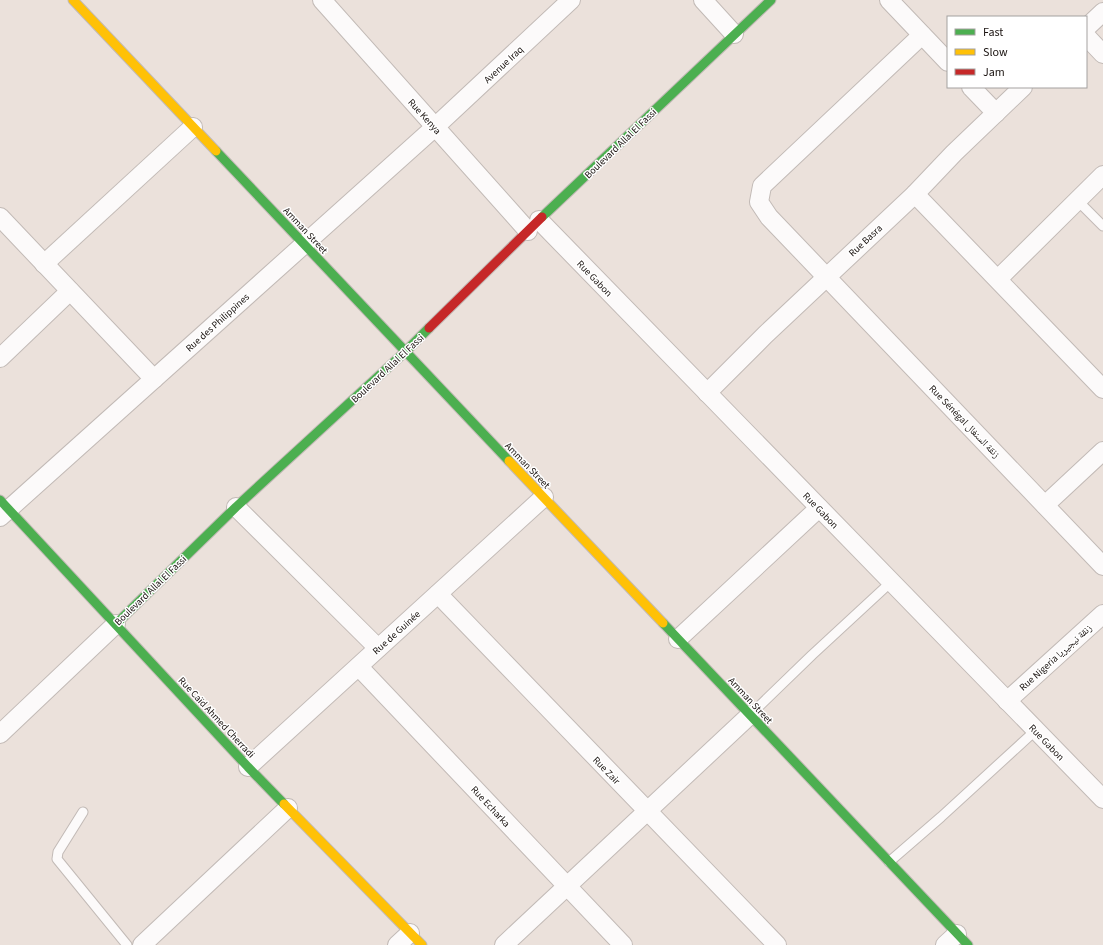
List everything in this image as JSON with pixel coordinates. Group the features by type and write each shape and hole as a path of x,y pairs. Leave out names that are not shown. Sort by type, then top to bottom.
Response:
{"street":[{"name":"Amman Street","path":"73,0 889,862 957,941"},
{"name":"Rue Kenya","path":"322,0 435,127 534,226"},
{"name":"Avenue Iraq","path":"435,127 571,0"},
{"path":"703,0 734,34"},
{"name":"Boulevard Allal El Fassi","path":"0,734 236,507 406,351 534,226 771,0"},
{"path":"889,0 947,61"},
{"path":"1087,27 1103,12"},
{"name":"Rue Sénégal زنقة السنغال","path":"922,35 762,186 759,202 769,217 1103,566"},
{"path":"1087,37 1103,54"},
{"path":"972,88 996,113"},
{"name":"Rue Basra","path":"707,393 770,329 914,194 954,153 1022,88"},
{"path":"44,264 193,127"},
{"name":"Rue des Philippines","path":"3,508 154,379 435,127"},
{"path":"998,279 1103,175"},
{"path":"914,194 1103,389"},
{"path":"2,223 44,264 154,379"},
{"name":"Rue Gabon","path":"534,226 707,393 1103,799"},
{"path":"0,358 70,291"},
{"path":"1045,505 1103,450"},
{"name":"Rue de Guinée","path":"248,767 544,497"},
{"path":"236,507 378,648"},
{"name":"Rue Caïd Ahmed Cherradi","path":"3,508 116,624 248,767 288,808 409,941"},
{"path":"678,639 820,508"},
{"name":"Rue Zair","path":"438,594 777,945"},
{"name":"Rue Nigeria زنقة نيجيريا","path":"1007,701 1103,614"},
{"name":"Rue Echarka","path":"359,667 623,945"},
{"path":"504,945 750,715"},
{"path":"142,945 288,808"}],"lane":[{"path":"1077,200 1103,226"},
{"path":"750,715 891,582"},
{"path":"889,862 1036,730"},
{"path":"83,812 58,852 57,859 127,945"}],"traffic: fast":[{"path":"542,217 771,0"},
{"path":"216,151 509,461"},
{"path":"116,624 236,507 406,351 429,328"},
{"path":"0,500 284,804"},
{"path":"663,623 968,945"}],"traffic: slow":[{"path":"73,0 216,151"},
{"path":"509,461 663,623"},
{"path":"284,804 422,945"}],"traffic: jam":[{"path":"429,328 542,217"}]}
